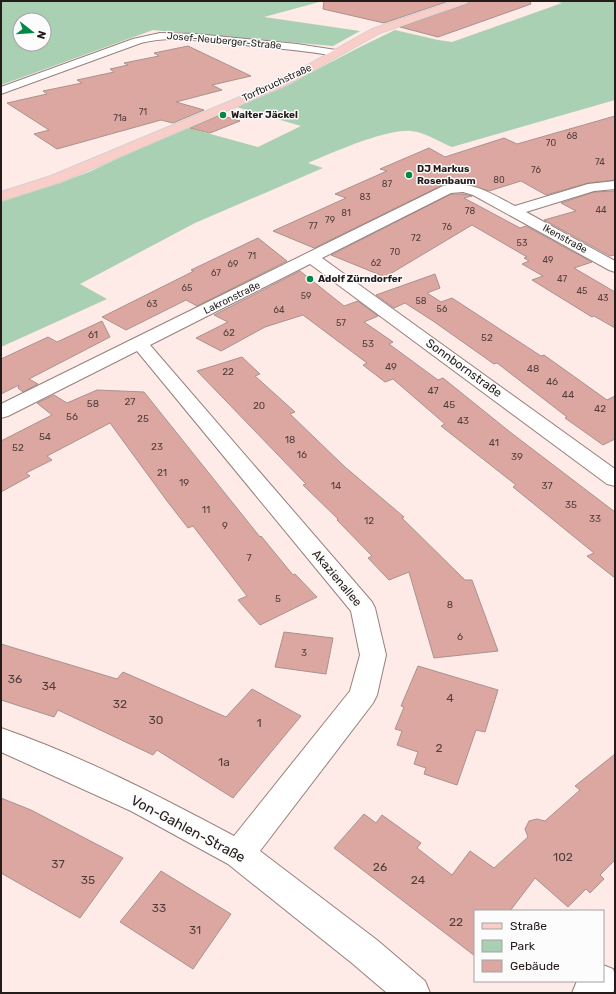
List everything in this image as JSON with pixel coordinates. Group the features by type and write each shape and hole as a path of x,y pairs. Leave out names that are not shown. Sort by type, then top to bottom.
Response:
{"main road":[{"name":"Torfbruchstraße","path":"1,197 56,179 285,82 355,42 386,27 463,1"}],"street":[{"name":"Josef-Neuberger-Straße","path":"1,91 137,41 154,37 190,37 295,47 336,53"},
{"path":"514,211 593,188 615,185"},
{"name":"Ikenstraße","path":"463,188 478,192 615,267"},
{"name":"Lakronstraße","path":"1,412 140,344 448,189 463,188"},
{"name":"Sonnbornstraße","path":"312,258 615,479"},
{"name":"Akazienallee","path":"140,344 363,608 371,647 372,655 363,695 239,854"},
{"name":"Von-Gahlen-Straße","path":"1,740 45,758 142,802 239,854 365,952 413,993"},
{"path":"604,978 615,968"},
{"path":"590,993 600,982"}],"green space":[{"path":"1,1 323,1 264,17 360,31 333,46 153,30 1,85"},
{"path":"553,1 615,1 615,100 452,147 427,135 411,131 401,131 374,137 345,148 308,163 323,168 195,223 80,284 107,299 1,347 1,201 57,184 89,172 185,127 258,147 301,126 233,106 293,82 395,30 452,42 562,3"}],"building":[{"path":"324,1 449,1 384,23 323,9"},
{"path":"470,1 530,1 531,4 438,37 400,27 466,4"},
{"path":"188,46 251,76 212,85 222,90 176,102 204,110 173,123 161,120 57,149 34,134 49,130 7,103 47,94 43,91 82,83 77,80 114,72 110,69 128,65 124,63 159,56 154,53"},
{"path":"220,115 240,121 210,133 190,128"},
{"path":"615,116 615,180 588,183 546,195 521,181 489,191 463,183 443,185 314,248 273,231 346,198 335,194 387,171 380,169 429,148 445,157 504,138 517,144"},
{"path":"615,191 615,255 610,256 544,220 576,211 561,203 594,192"},
{"path":"451,194 472,196 464,198 520,228 526,226 592,262 574,268 615,292 615,328 594,316 592,317 532,280 543,276 522,264 529,261 524,258 527,257 472,225 385,277 331,255"},
{"path":"258,238 287,261 197,306 186,300 126,330 102,317 194,271 191,270"},
{"path":"300,271 344,306 358,301 378,316 364,322 393,342 389,344 438,380 443,378 510,432 615,512 615,578 587,556 594,553 513,487 516,485 441,426 445,424 393,379 385,382 363,365 367,363 303,315 265,327 221,351 196,338 228,322 214,315"},
{"path":"435,274 440,288 427,293 441,302 452,298 541,356 544,355 607,400 615,396 615,439 603,445 565,418 567,417 497,363 494,364 405,303 394,308 376,295"},
{"path":"102,321 110,337 29,379 38,384 23,392 18,388 19,385 1,394 1,359 48,337 57,342"},
{"path":"242,357 260,374 255,376 295,412 290,414 345,467 404,517 402,518 465,580 472,580 498,651 434,658 409,572 389,580 368,558 372,556 337,520 338,519 303,485 306,484 197,371"},
{"path":"97,390 144,392 260,537 261,536 293,575 295,574 317,597 260,625 238,600 247,596 193,526 188,528 110,423 47,456 52,460 26,473 30,476 1,492 1,441 52,415 37,403 54,395 67,403"},
{"path":"284,632 333,638 326,674 275,667"},
{"path":"1,644 117,679 123,672 226,717 252,689 301,716 233,798 157,750 153,755 58,710 54,717 1,700"},
{"path":"418,666 498,690 485,732 476,730 457,785 424,774 426,768 414,764 418,752 397,745 402,731 395,729 404,707 401,706"},
{"path":"615,754 615,860 600,875 604,879 590,893 586,889 568,907 535,878 511,910 474,910 474,955 334,848 364,814 376,823 382,815 421,843 417,848 452,875 470,851 494,868 528,837 525,829 529,821 537,819 545,821 580,790 575,786"},
{"path":"1,798 31,810 123,858 80,918 1,873"},
{"path":"161,871 231,914 193,969 120,922"}],"place":[{"name":"Walter Jäckel","path":"223,115"},
{"name":"DJ Markus Rosenbaum","path":"409,175"},
{"name":"Adolf Zürndorfer","path":"310,279"}]}
